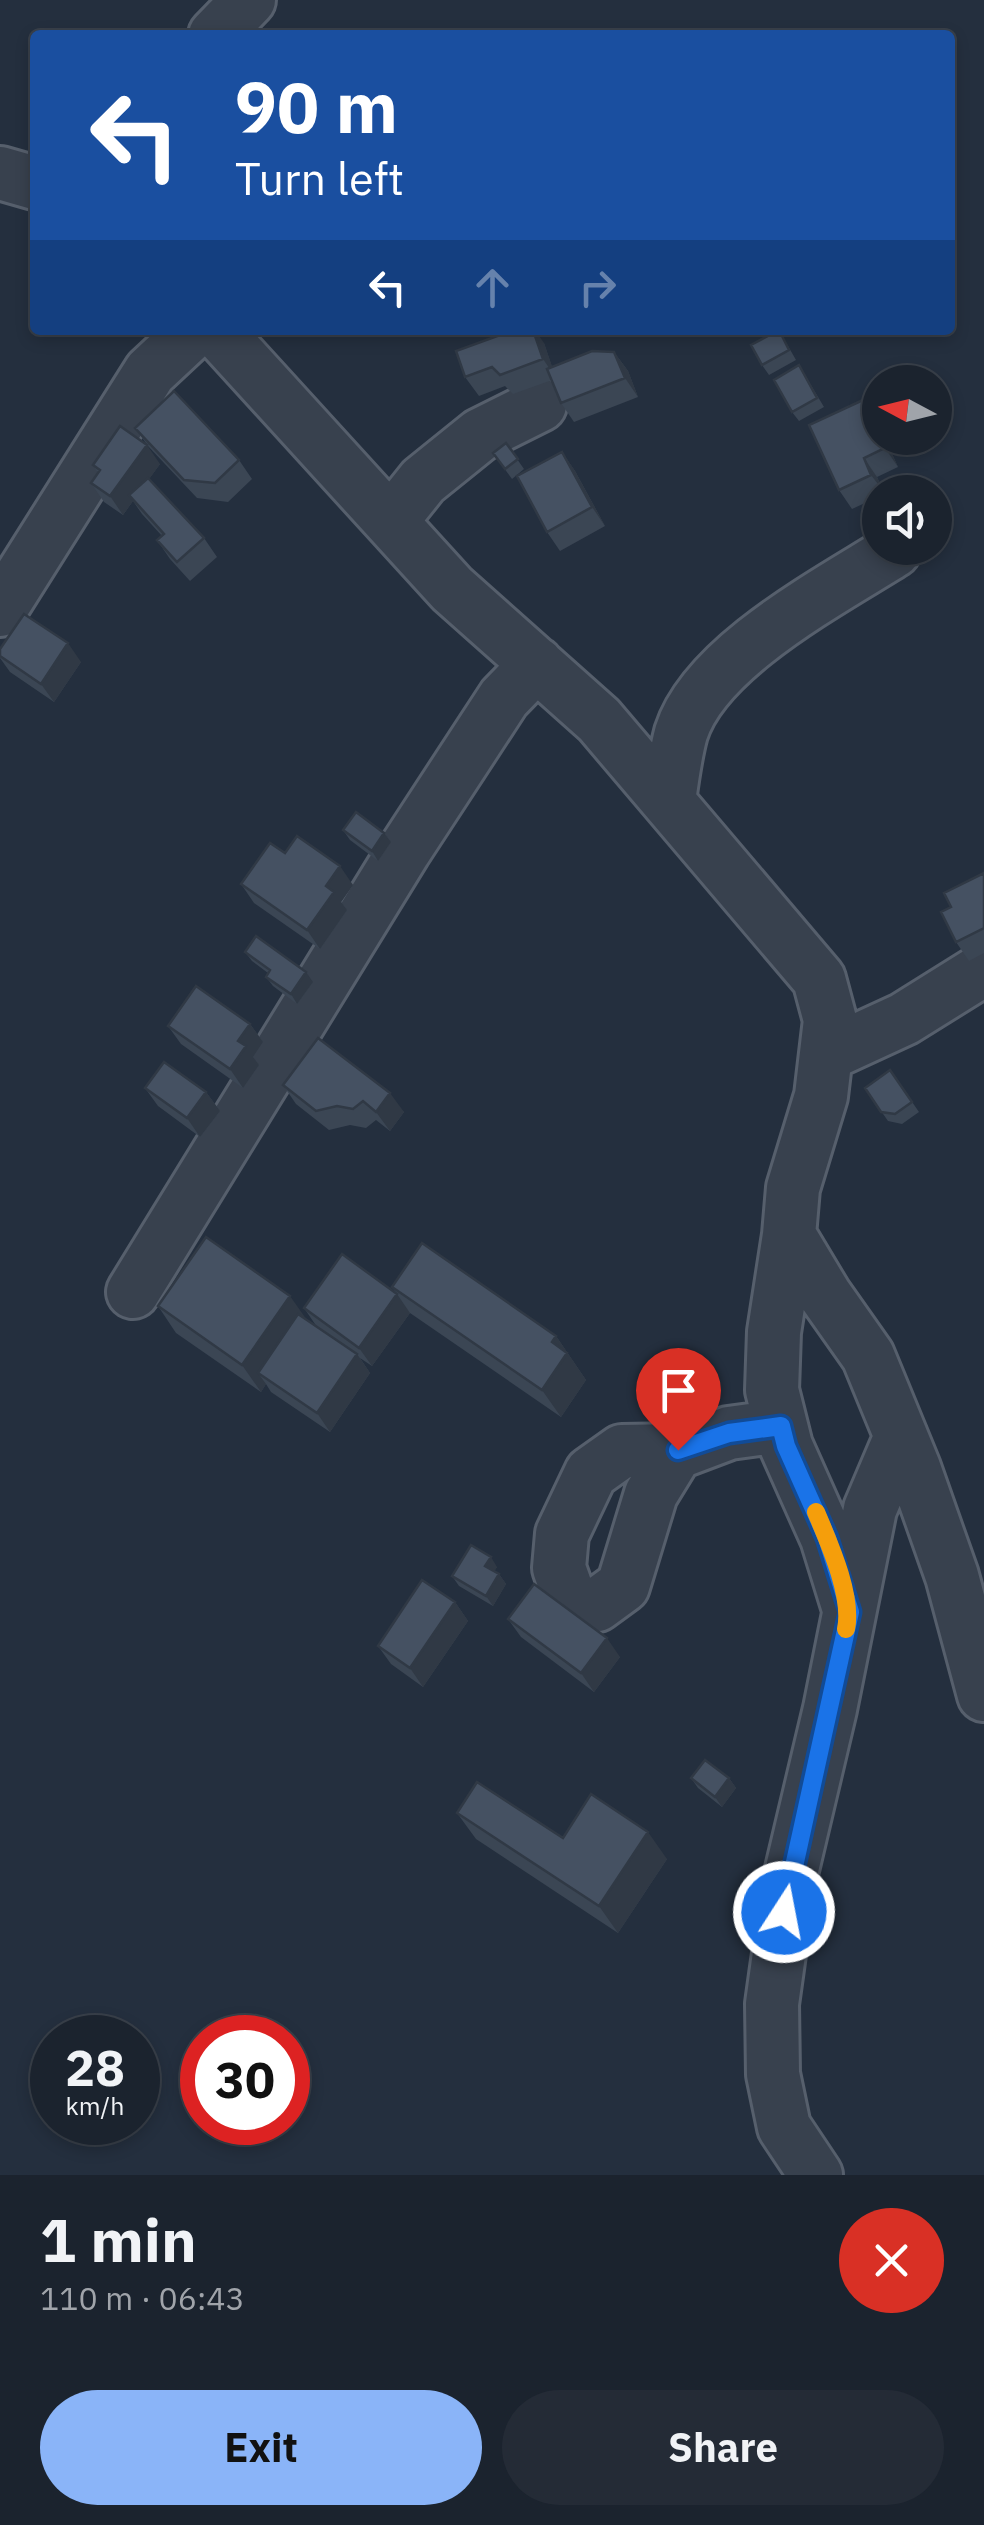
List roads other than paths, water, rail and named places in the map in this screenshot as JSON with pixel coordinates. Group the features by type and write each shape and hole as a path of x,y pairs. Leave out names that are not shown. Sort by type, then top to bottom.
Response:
{"street":[{"path":"220,30 249,0"},
{"path":"0,172 30,181"},
{"path":"0,610 150,372 190,335"},
{"path":"221,335 452,589 599,720 819,978 830,1020 821,1096 793,1188 774,1332 772,1390 786,1446 827,1538 850,1612"},
{"path":"391,521 423,482 480,435 540,406"},
{"path":"669,802 682,730 724,667 788,618 872,565"},
{"path":"133,1292 404,851 504,698 537,664"},
{"path":"826,1055 904,1019 984,969"},
{"path":"789,1235 868,1356 952,1576 984,1695"},
{"path":"678,1450 729,1433 781,1426"},
{"path":"816,2175 784,2127 773,2074 772,2004 789,1882 870,1508 901,1436"}]}
